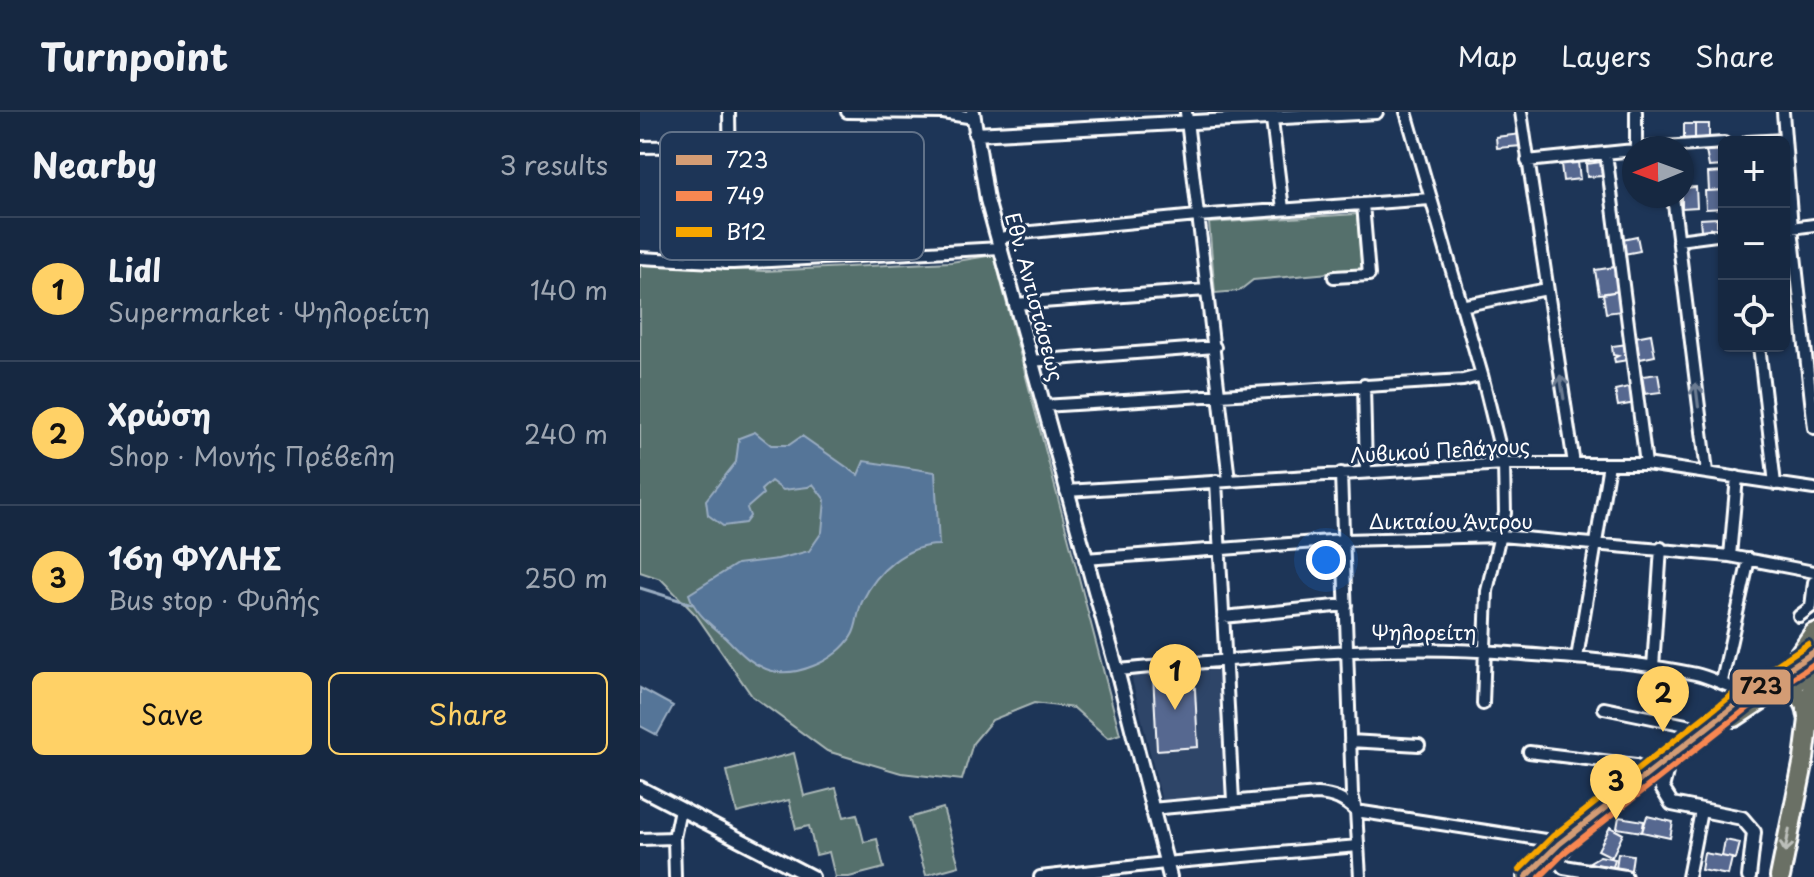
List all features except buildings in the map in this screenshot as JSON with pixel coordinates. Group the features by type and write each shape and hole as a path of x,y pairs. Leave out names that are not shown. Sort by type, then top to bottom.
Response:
{"highway":[{"path":"1791,666 1814,633"},
{"path":"1780,877 1804,759 1814,677"},
{"path":"1770,688 1800,696 1807,706 1808,719"}],"main road":[{"path":"1526,877 1659,772 1747,710 1791,666 1814,652"},
{"path":"1659,772 1725,714 1770,688 1814,677"},
{"path":"1539,877 1558,851"}],"street":[{"path":"847,112 974,115"},
{"path":"975,134 1186,118 1376,112"},
{"path":"1406,112 1482,375 1504,464 1505,513 1485,612 1483,704"},
{"path":"1521,112 1574,464"},
{"path":"1635,136 1636,112"},
{"path":"1783,112 1785,136"},
{"name":"Εθν. Αντιστάσεως","path":"974,115 983,181 999,244 1117,670 1170,877"},
{"path":"1271,115 1283,209"},
{"path":"1186,118 1229,480"},
{"path":"1694,145 1718,143"},
{"path":"640,147 660,147"},
{"path":"1527,161 1622,151"},
{"path":"1606,153 1646,464"},
{"path":"924,249 999,244 1021,233 1430,199"},
{"path":"1334,277 1369,275 1363,204"},
{"path":"1674,208 1707,472"},
{"path":"1790,229 1814,225"},
{"path":"1678,240 1718,235"},
{"path":"1790,244 1814,428"},
{"path":"640,258 660,259"},
{"path":"674,260 724,263 767,260"},
{"path":"1461,306 1547,289"},
{"path":"1015,304 1206,290"},
{"path":"1030,361 1215,347"},
{"path":"1760,352 1775,484"},
{"path":"1043,406 1463,380 1482,375"},
{"path":"1364,385 1366,472"},
{"name":"Λυβικού Πελάγους","path":"1066,491 1504,464 1646,464 1814,489"},
{"path":"1577,658 1609,464"},
{"path":"1341,473 1352,794 1360,877"},
{"path":"1730,556 1737,477"},
{"path":"1216,481 1233,801"},
{"name":"Δικταίου Άντρου","path":"1085,559 1344,540 1500,536 1595,546 1661,548 1730,556 1814,572"},
{"path":"1653,667 1661,548"},
{"path":"1725,714 1732,700 1725,683 1749,559"},
{"path":"1799,616 1811,607 1814,582"},
{"path":"1223,617 1346,605"},
{"name":"Ψηλορείτη","path":"1117,670 1347,651 1486,652 1653,667 1725,683 1744,691 1770,688"},
{"path":"1604,708 1691,726 1699,734"},
{"path":"1350,741 1419,745"},
{"path":"1529,752 1636,765 1659,772 1668,800 1677,806 1742,818 1754,832 1749,877"},
{"path":"640,788 812,877"},
{"path":"1151,809 1332,795 1356,811 1558,851 1564,867 1625,877"},
{"path":"675,877 674,838 680,809"},
{"path":"1688,877 1701,811"},
{"path":"640,839 674,838"},
{"path":"1040,877 1358,846"}],"shaded area":[{"path":"755,432 771,445 789,445 802,436 858,475 864,461 935,472 939,545 904,555 884,570 861,604 854,631 845,644 826,660 802,670 777,672 756,664 702,616 689,594 737,564 809,551 822,532 825,500 813,484 783,490 771,481 761,490 763,494 747,508 750,516 745,523 723,526 708,515 706,500 736,462 739,438"},
{"path":"1220,668 1228,798 1162,801 1131,675"},
{"path":"640,688 673,706 657,735 640,726"}],"green space":[{"path":"1357,214 1362,270 1253,280 1239,291 1215,293 1209,223"},
{"path":"994,255 1120,734 1108,738 1074,708 1034,703 992,720 973,743 962,780 901,773 827,751 752,696 696,615 661,579 640,572 640,263 764,271 951,262"},
{"path":"794,753 804,796 836,788 844,817 857,814 864,842 877,839 884,868 849,877 835,877 829,852 816,855 809,826 796,829 789,800 737,813 727,771"},
{"path":"943,808 959,866 926,875 909,818"}],"waterway":[{"path":"640,588 692,604"}],"transit line":[{"name":"Β12","path":"1519,870 1553,836 1737,691 1808,644"},
{"name":"723","path":"1526,877 1559,844 1743,699 1814,652"},
{"name":"749","path":"1540,877 1566,851 1749,707 1814,664"}],"place":[{"name":"Lidl","path":"1175,710"},
{"name":"Χρώση","path":"1663,732"},
{"name":"16η ΦΥΛΗΣ","path":"1616,820"}]}
